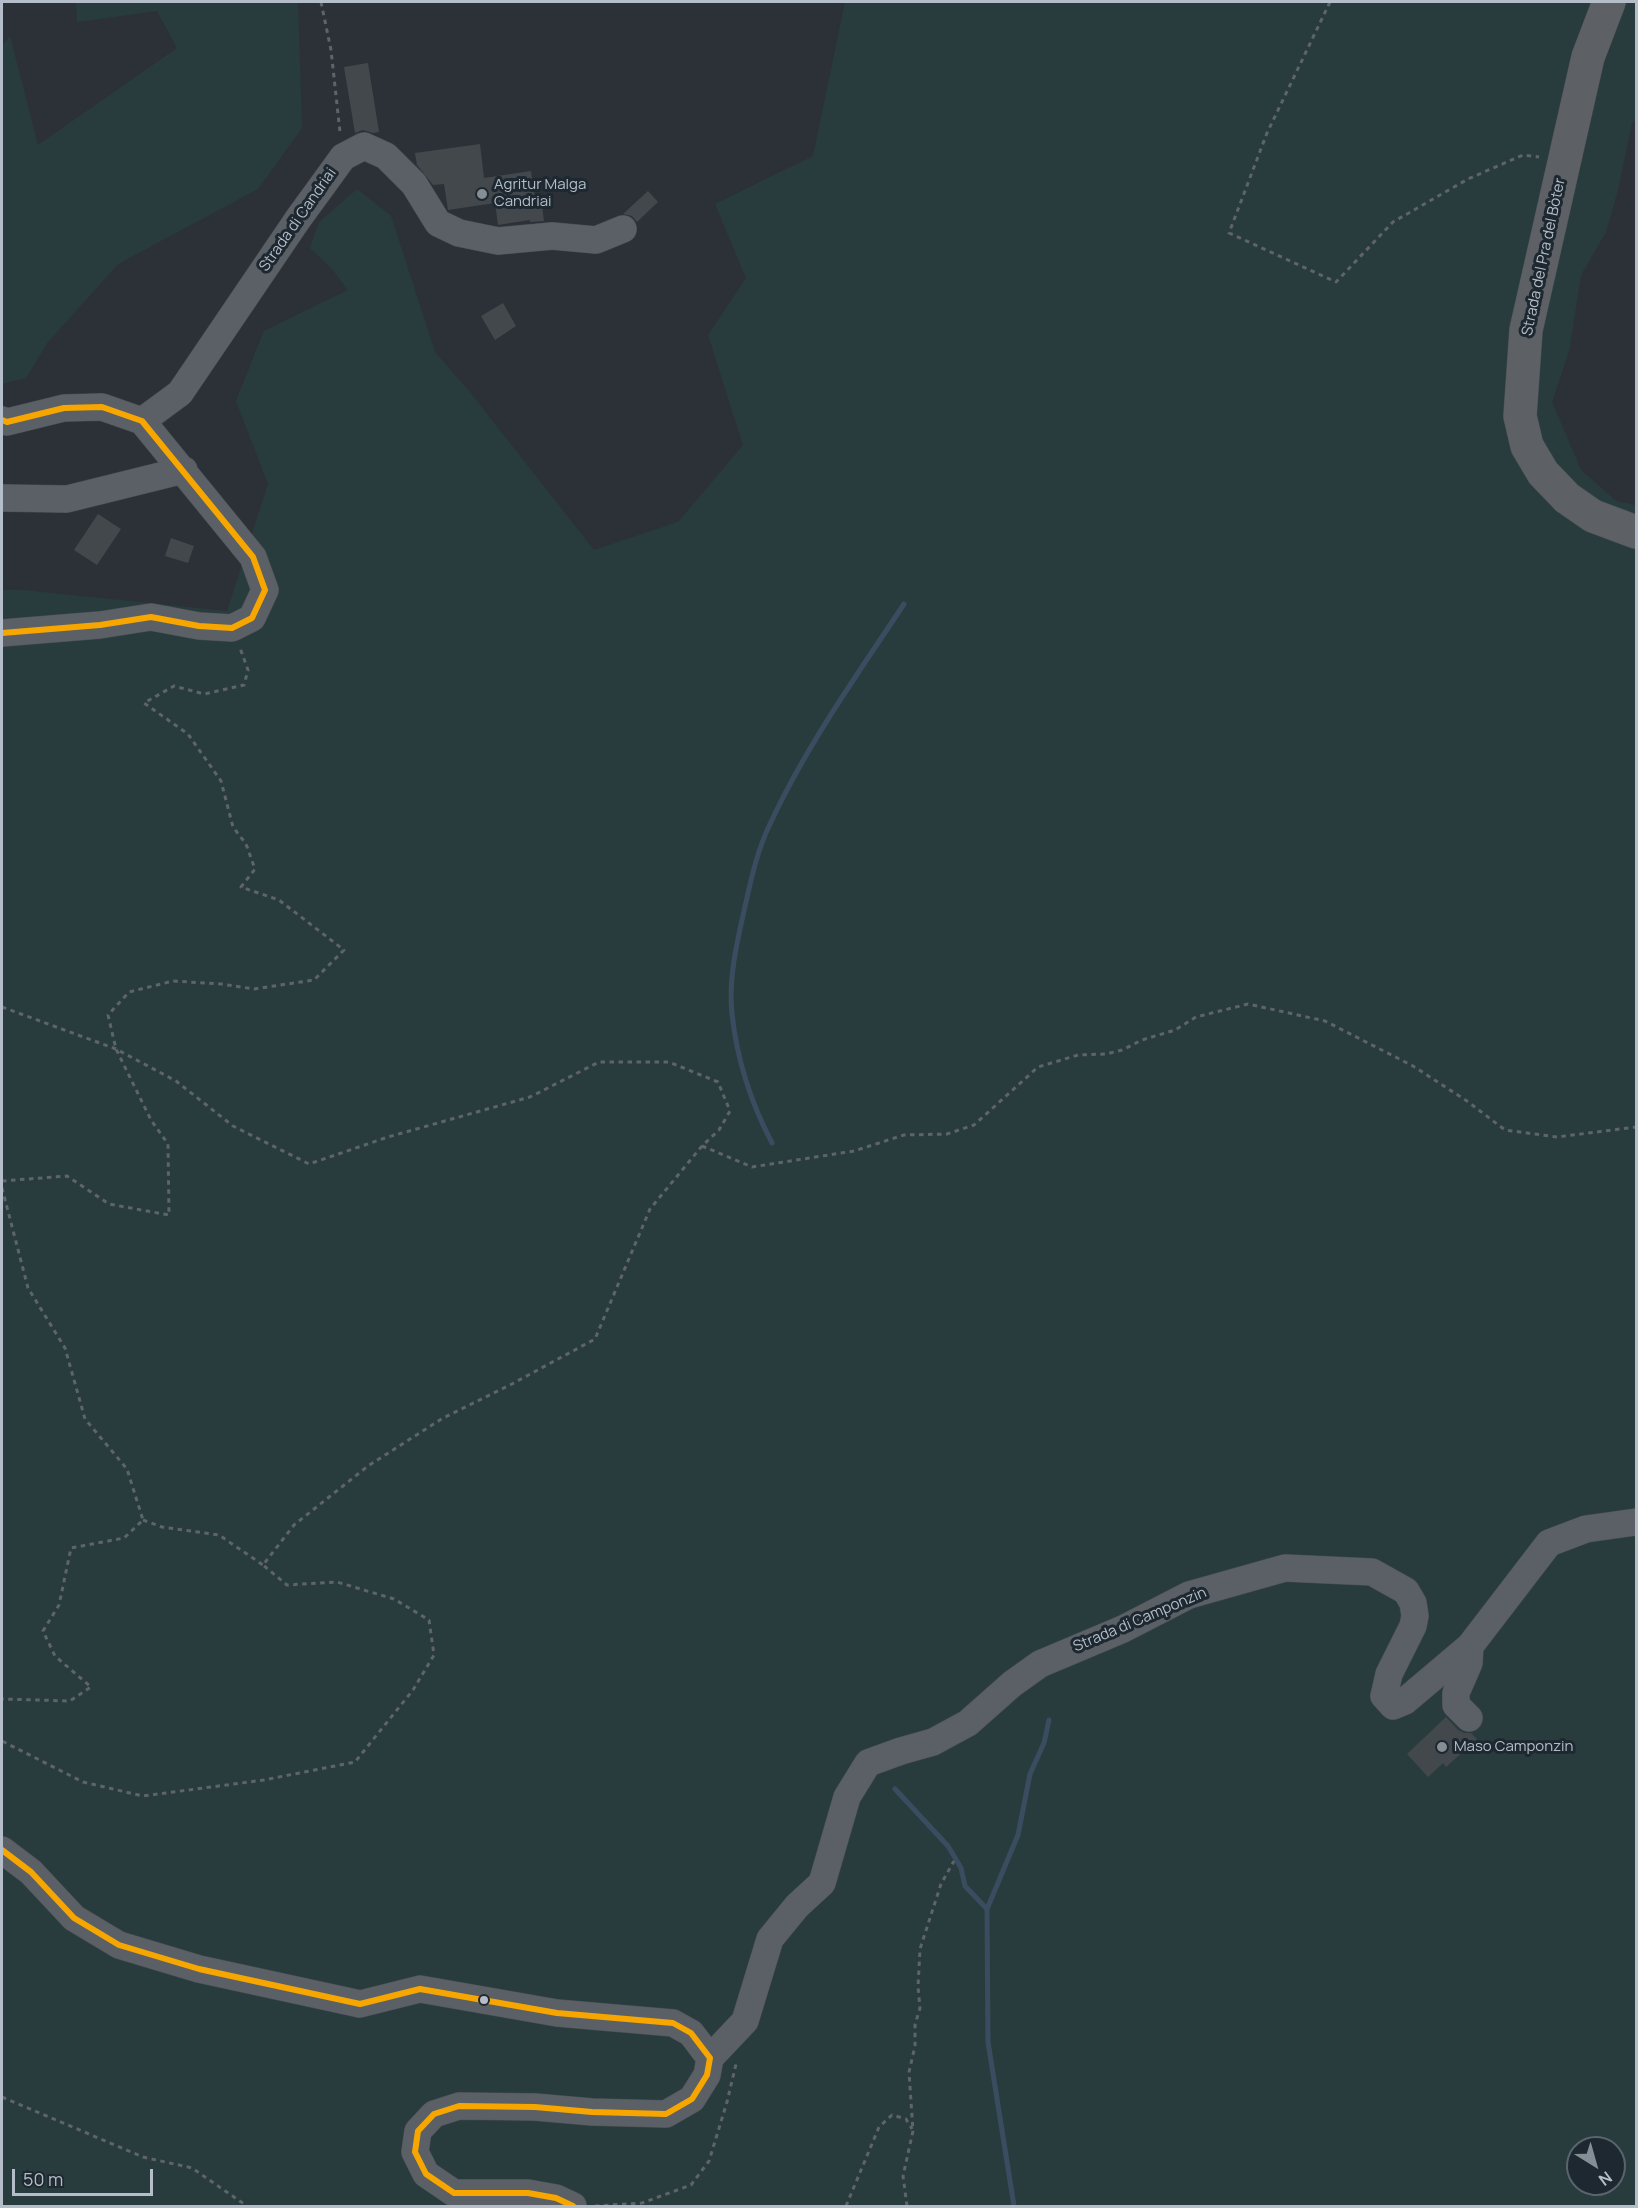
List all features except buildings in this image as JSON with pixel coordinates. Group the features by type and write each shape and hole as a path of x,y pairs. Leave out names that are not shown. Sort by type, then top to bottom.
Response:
{"main road":[{"name":"Strada del Pra del Bòter","path":"1609,2 1588,57 1526,330 1520,416 1527,446 1543,473 1567,498 1593,516 1636,532"}],"street":[{"name":"Strada di Candriai","path":"142,421 180,393 343,157 364,146 386,156 414,184 438,223 459,233 498,241 552,236 596,240 623,229"},
{"path":"2,420 7,422 64,408 102,407 142,421 253,557 265,590 252,618 232,628 199,626 152,617 100,625 2,633"},
{"path":"2,498 67,499 184,470"},
{"name":"Strada di Camponzin","path":"710,2058 745,2021 770,1939 797,1906 822,1883 847,1797 868,1763 933,1742 968,1723 1012,1684 1040,1664 1123,1629 1189,1595 1286,1568 1372,1572 1406,1591 1413,1603 1415,1616 1413,1626 1389,1674 1384,1696 1393,1706 1405,1701 1470,1646 1549,1543 1586,1529 1636,1522"},
{"path":"1469,1718 1455,1705 1456,1693 1469,1663 1470,1646"},
{"path":"2,1850 31,1872 74,1918 119,1945 199,1969 360,2004 420,1989 557,2013 673,2023 691,2033 710,2058 707,2075 692,2100 666,2114 592,2112 535,2107 459,2106 434,2114 418,2131 415,2152 426,2174 454,2193 528,2193 556,2198 573,2206"}],"path":[{"path":"321,2 331,50 343,157"},
{"path":"1330,2 1268,133 1229,233 1336,282 1393,222 1468,179 1523,155 1565,160"},
{"path":"2,1181 67,1176 110,1204 169,1215 168,1144 151,1120 116,1049 108,1015 129,992 173,981 254,989 314,980 344,950 279,900 241,887 255,869 246,844 233,827 221,781 188,734 144,703 174,686 204,694 244,686 248,670 237,642"},
{"path":"702,1146 752,1167 854,1151 904,1135 947,1134 974,1125 1038,1067 1078,1055 1106,1054 1122,1050 1142,1040 1175,1030 1196,1017 1248,1004 1325,1021 1413,1066 1467,1101 1505,1130 1557,1137 1636,1127"},
{"path":"2,1007 116,1049 177,1081 233,1126 309,1164 388,1137 530,1097 599,1062 669,1062 718,1082 729,1111 719,1130 702,1146 650,1209 595,1339 510,1385 442,1418 368,1466 294,1525 263,1565"},
{"path":"2,1188 28,1288 65,1348 85,1419 127,1469 143,1520"},
{"path":"2,1741 84,1782 143,1796 264,1780 356,1762 413,1690 434,1655 429,1620 394,1599 337,1582 287,1585 263,1565 219,1535 162,1527 143,1520"},
{"path":"2,1699 70,1701 91,1687 55,1656 43,1631 59,1605 70,1548 124,1538 143,1520"},
{"path":"908,2206 903,2176 913,2131 909,2072 915,2046 915,2025 920,2008 918,1987 920,1949 941,1884 954,1861"},
{"path":"588,2206 642,2205 692,2185 709,2161 727,2102 745,2021"},
{"path":"2,2097 143,2157 192,2168 247,2206"},
{"path":"846,2206 879,2127 892,2115 906,2119 913,2131"}],"shaded area":[{"path":"76,2 298,2 302,128 258,189 118,264 48,342 26,378 2,384 2,46 10,36 38,145 177,48 157,11 77,22"},
{"path":"845,2 1599,2 1518,450 1636,543 1636,2206 2,2206 2,590 22,590 227,611 268,484 236,401 264,331 348,290 332,269 310,248 319,222 357,189 391,216 435,352 469,391 594,550 678,522 743,445 708,335 746,278 715,204 813,156"},
{"path":"1618,2 1636,2 1636,119 1632,123 1618,190 1606,232 1581,275 1569,351 1552,402 1581,470 1616,501 1636,505 1636,523 1597,509 1535,443 1535,331"}],"waterway":[{"path":"772,1143 746,1081 737,1048 732,1014 731,986 734,958 751,882 766,833 784,795 833,711 904,604"},
{"path":"1014,2206 988,2042 987,1909 1018,1835 1030,1774 1044,1743 1049,1720"},
{"path":"895,1789 948,1846 961,1868 965,1886 987,1909"}],"transit line":[{"path":"2,420 7,422 64,408 102,407 142,421 253,557 265,590 252,618 232,628 199,626 151,617 100,625 2,633"},
{"path":"2,1850 31,1872 74,1918 119,1945 199,1969 360,2004 420,1989 557,2013 673,2023 691,2033 710,2058 707,2075 692,2099 666,2114 592,2112 535,2107 459,2106 434,2114 418,2131 415,2152 426,2174 454,2193 528,2193 556,2198 573,2206"}],"place":[{"name":"Agritur Malga Candriai","path":"482,194"},
{"name":"Maso Camponzin","path":"1442,1747"}]}
